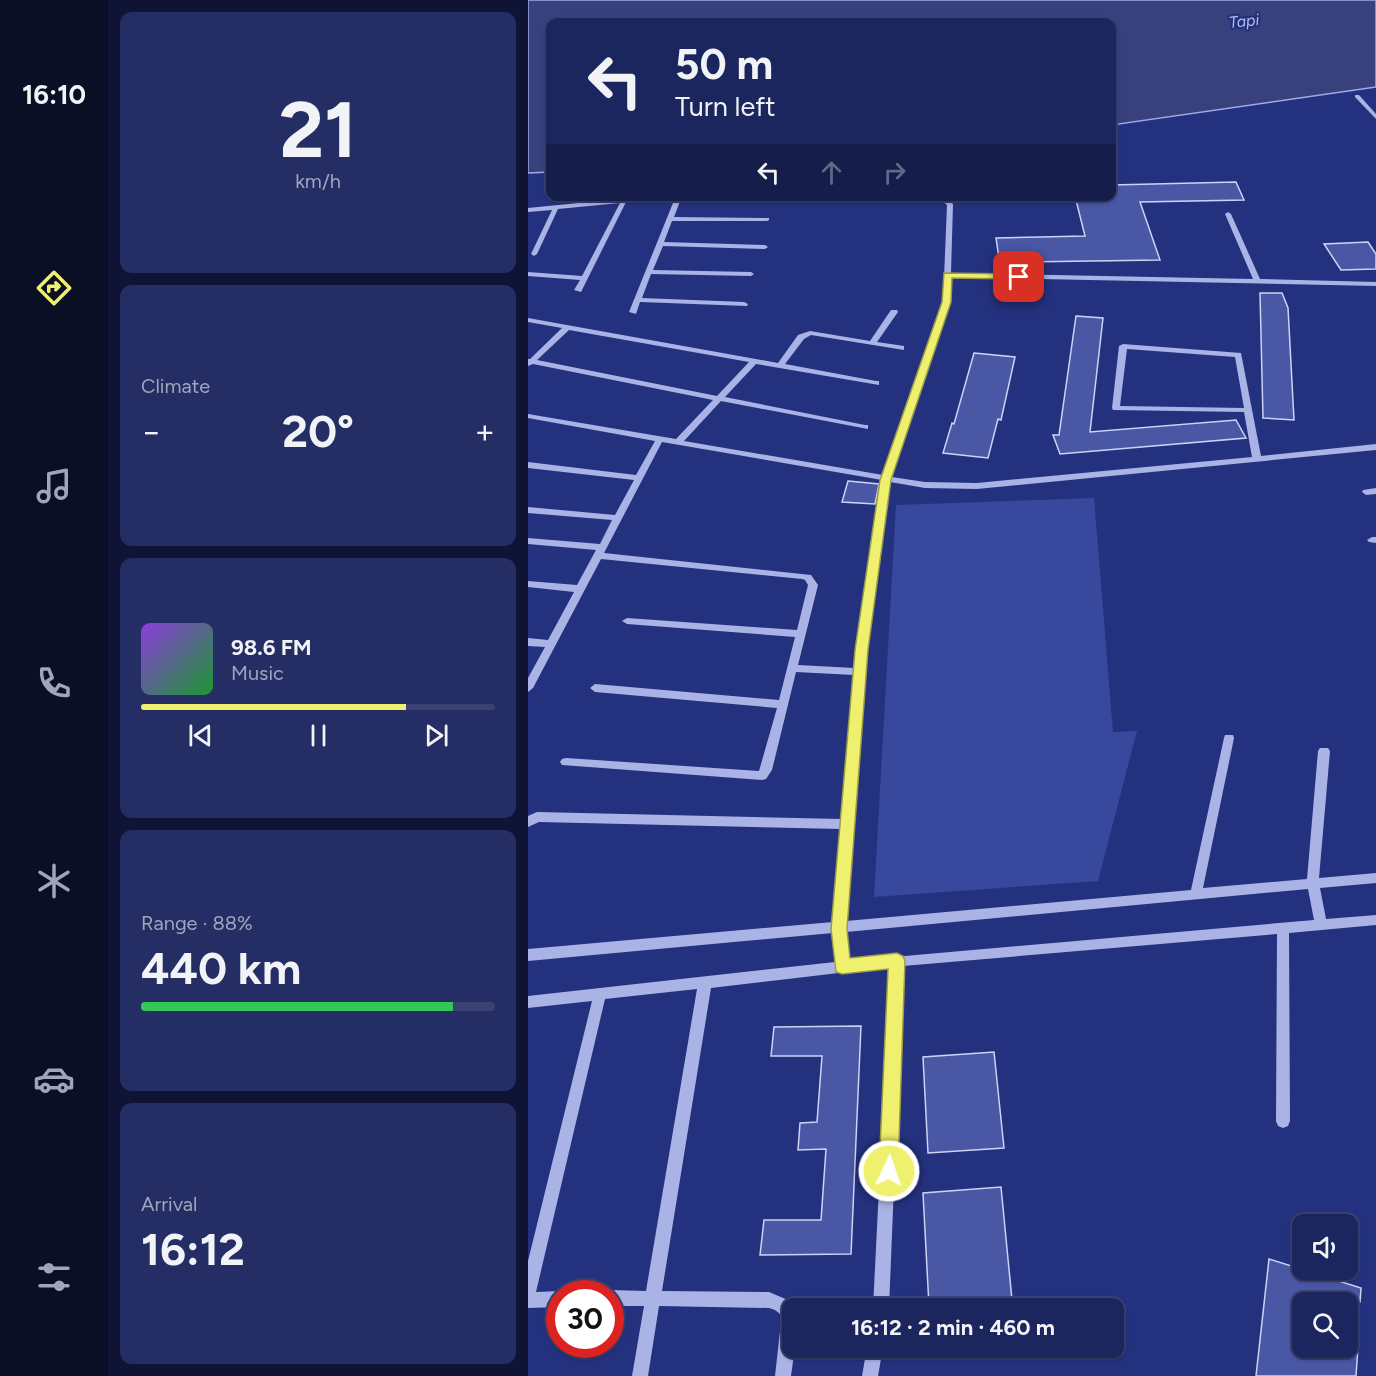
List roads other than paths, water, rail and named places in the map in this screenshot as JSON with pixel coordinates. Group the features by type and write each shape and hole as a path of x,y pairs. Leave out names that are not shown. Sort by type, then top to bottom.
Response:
{"street":[{"path":"1357,96 1376,117"},
{"path":"528,210 624,201"},
{"path":"578,290 624,201"},
{"path":"633,312 670,219 675,201"},
{"path":"842,966 839,929 860,672 886,480 946,302 950,204 946,201"},
{"path":"534,254 556,207"},
{"path":"1228,214 1258,282"},
{"path":"670,219 767,219"},
{"path":"660,244 765,247"},
{"path":"649,272 751,274"},
{"path":"528,274 584,278"},
{"path":"947,275 1376,284"},
{"path":"638,300 744,304"},
{"path":"873,342 894,312"},
{"path":"528,320 876,383"},
{"path":"529,362 568,327"},
{"path":"780,365 801,337 810,333 901,348"},
{"path":"1247,410 1116,408 1123,346 1238,355 1257,459"},
{"path":"677,443 755,360"},
{"path":"529,362 865,427"},
{"path":"528,416 925,485 977,486 1376,447"},
{"path":"528,688 659,440"},
{"path":"528,465 639,478"},
{"path":"528,510 618,518"},
{"path":"528,541 808,577 813,585 766,770 758,777 566,762"},
{"path":"528,584 580,589"},
{"path":"627,621 800,634"},
{"path":"528,642 551,644"},
{"path":"791,668 860,672"},
{"path":"595,688 781,704"},
{"path":"1196,893 1229,738"},
{"path":"1321,924 1313,882 1324,751"},
{"path":"528,822 537,818 848,824"},
{"path":"528,955 839,929 1196,893 1376,878"},
{"path":"528,1002 842,966 1376,920"},
{"path":"1283,928 1283,1121"},
{"path":"881,1298 897,961"},
{"path":"640,1376 705,982"},
{"path":"528,1293 600,994"},
{"path":"624,1298 769,1300 781,1304 787,1310 788,1320 783,1376"},
{"path":"528,1300 546,1299"},
{"path":"870,1376 873,1358"}],"water":[{"name":"Tapi","path":"528,0 1376,0 1376,87 1116,124 1116,18 546,18 546,172 528,173"}]}
